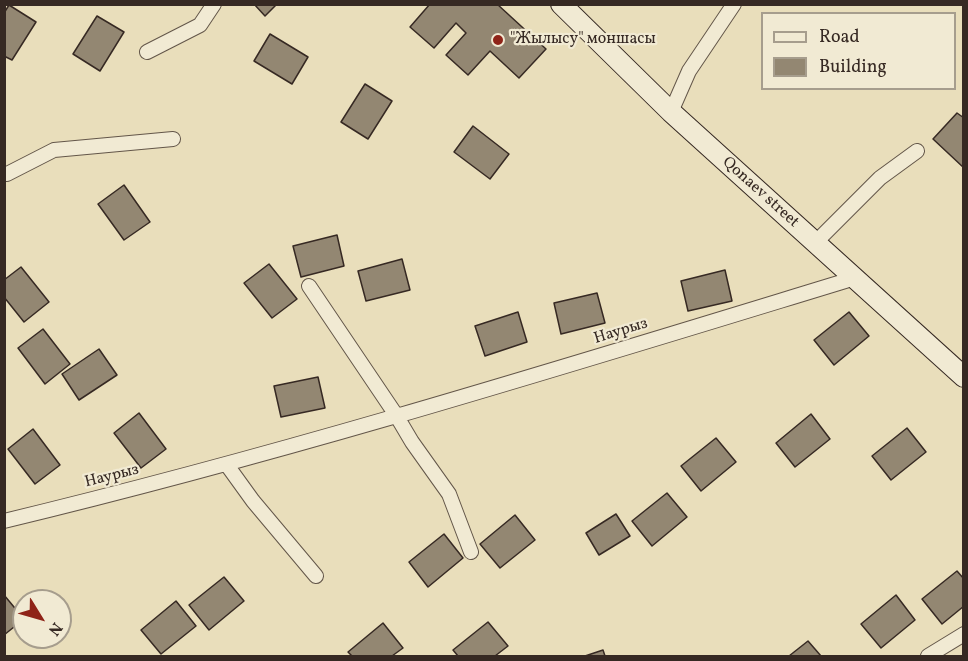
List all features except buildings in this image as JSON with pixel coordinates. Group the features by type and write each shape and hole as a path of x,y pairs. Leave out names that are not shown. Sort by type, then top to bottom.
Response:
{"main road":[{"name":"Qonaev street","path":"561,4 671,112 963,377"}],"street":[{"path":"147,52 200,25 214,4"},
{"path":"671,112 689,71 734,4"},
{"path":"4,174 54,150 174,139"},
{"path":"816,243 880,178 917,151"},
{"name":"Наурыз","path":"4,521 227,465 855,278"},
{"path":"309,286 449,494 471,552"},
{"path":"227,465 253,501 316,576"},
{"path":"928,657 963,634"}],"place":[{"name":"\"Жылысу\" моншасы","path":"498,40"}]}
